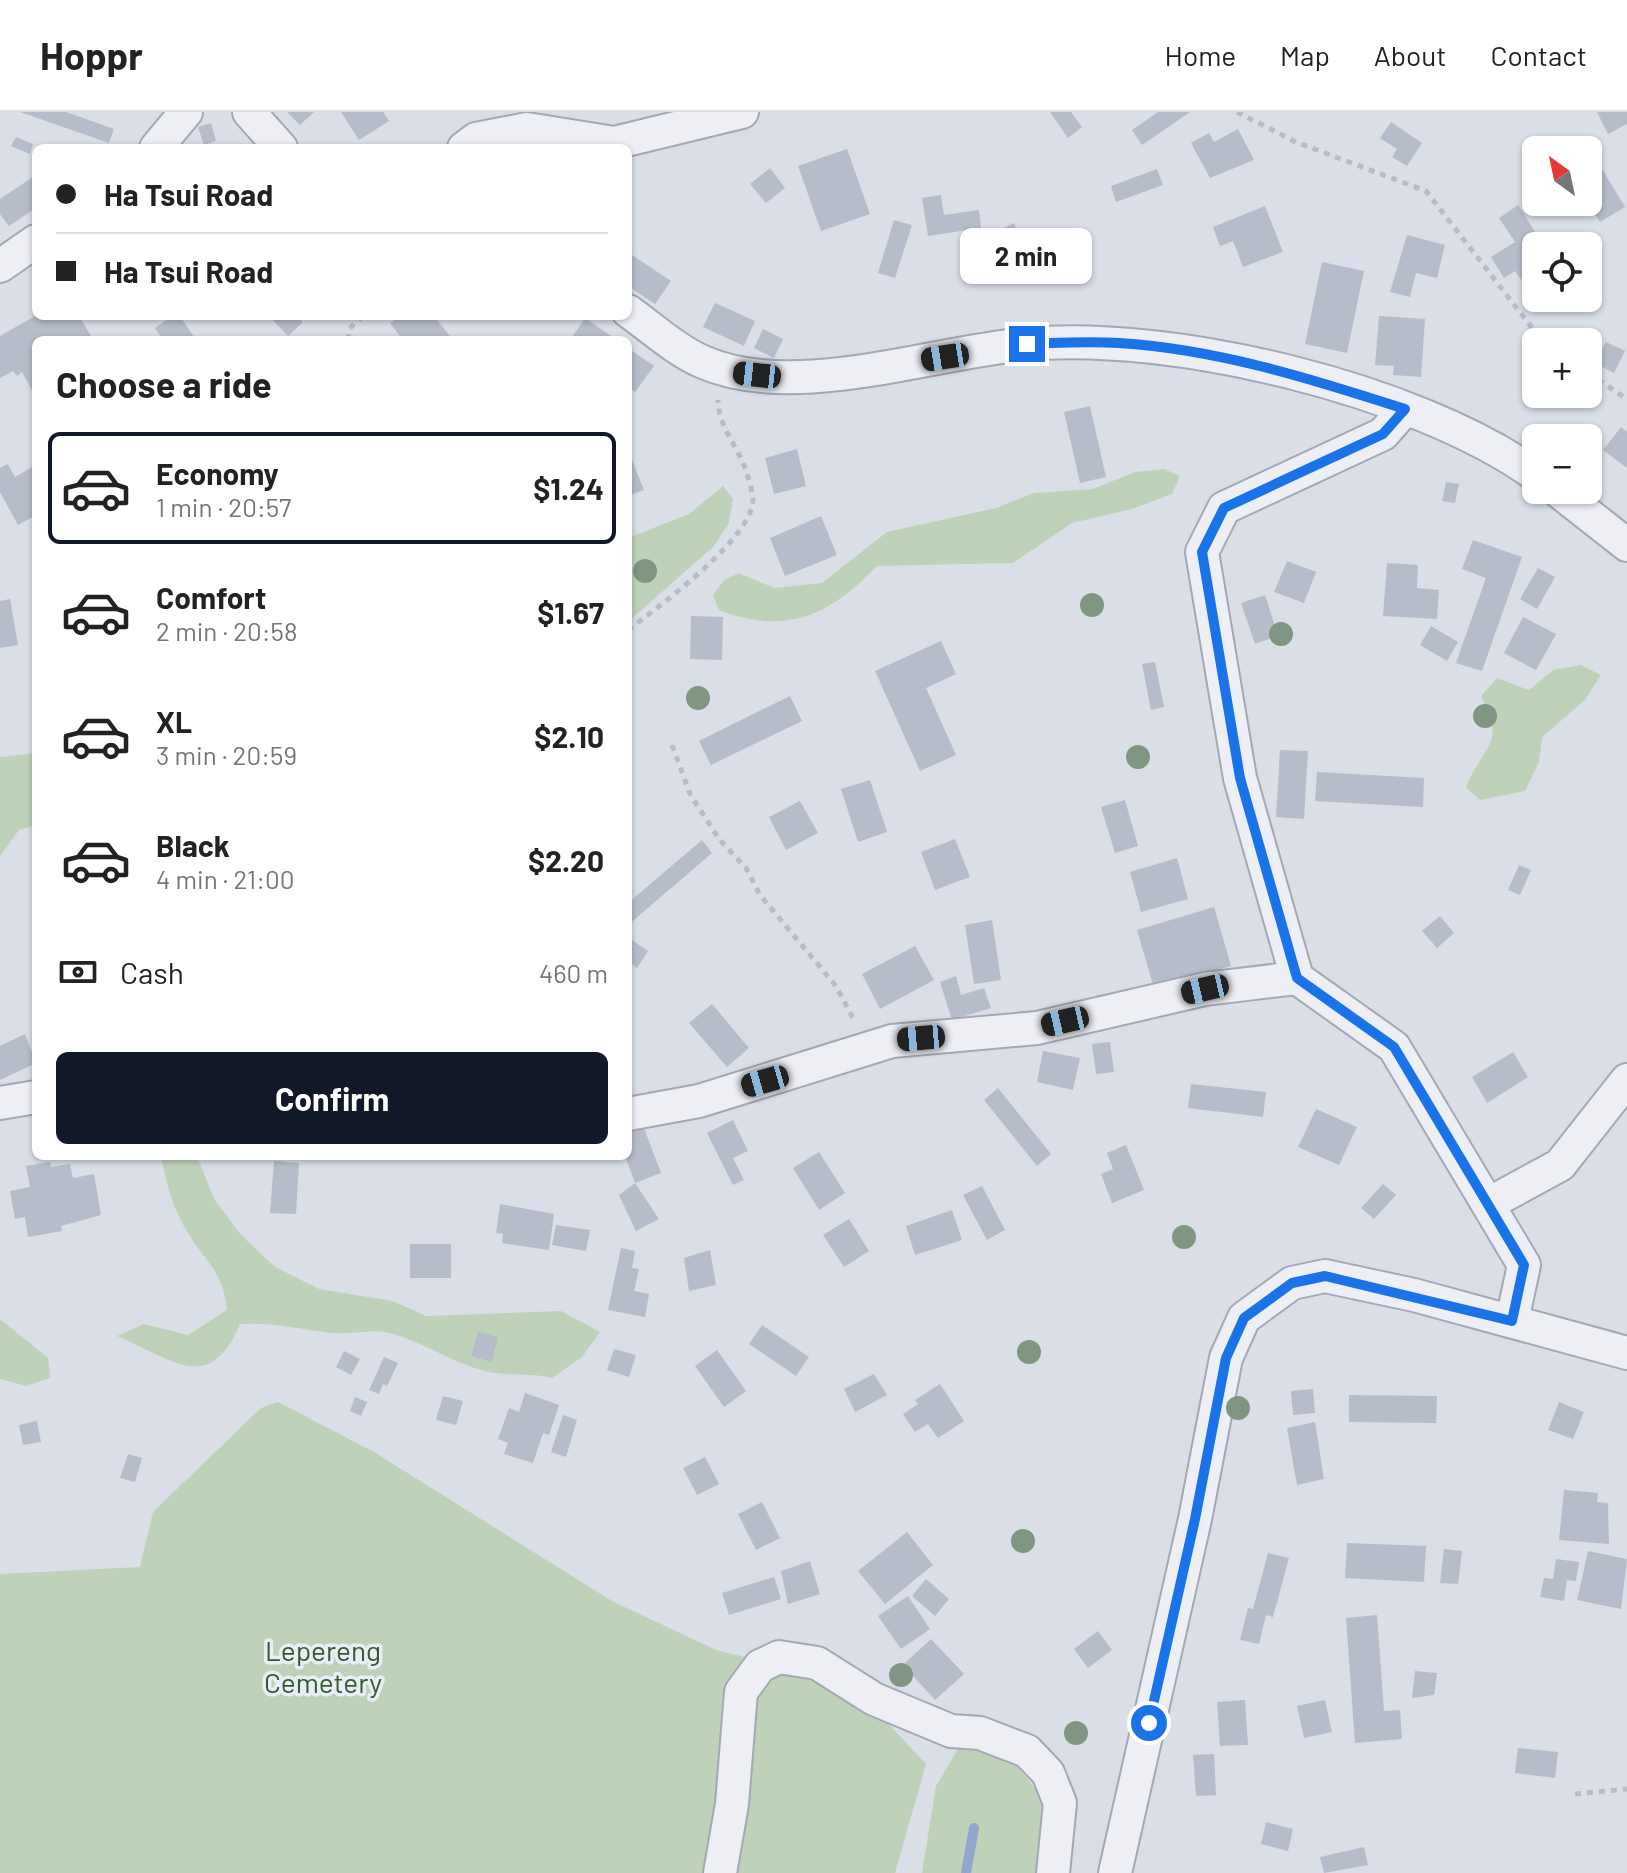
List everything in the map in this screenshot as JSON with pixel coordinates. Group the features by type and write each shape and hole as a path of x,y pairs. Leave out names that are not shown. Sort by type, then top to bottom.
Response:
{"street":[{"path":"159,144 186,112"},
{"path":"249,112 277,144"},
{"path":"469,144 476,139 527,129 614,143 742,112"},
{"path":"0,266 32,244"},
{"path":"632,314 701,362 731,372 795,376 864,371 1027,344 1117,342 1189,351 1295,374 1405,409 1503,451 1522,465"},
{"path":"1405,409 1383,434 1224,508 1202,552 1240,778 1297,978 1394,1047 1490,1203 1524,1265 1512,1321"},
{"path":"1575,504 1627,545"},
{"path":"632,1113 699,1101 892,1041 1037,1028 1205,989 1297,978"},
{"path":"1490,1203 1560,1165 1627,1080"},
{"path":"0,1103 32,1098"},
{"path":"1115,1873 1195,1519 1226,1358 1244,1318 1292,1283 1325,1276 1512,1321 1627,1353"},
{"path":"720,1873 732,1804 741,1692 760,1666 779,1657 817,1663 874,1699 951,1731 980,1733 1027,1751 1048,1773 1060,1803 1053,1873"}],"path":[{"path":"1237,112 1296,142 1426,191 1532,328"},
{"path":"348,336 349,329 359,320"},
{"path":"632,627 664,603 738,535 753,501 745,466 728,437 718,405 718,387 731,372"},
{"path":"1602,382 1627,399"},
{"path":"672,745 690,794 719,839 746,868 760,895 836,986 853,1016 862,1049"},
{"path":"1575,1794 1627,1789"}],"green space":[{"path":"1164,469 1180,476 1172,494 1132,509 1072,523 1013,563 877,566 860,583 824,608 786,620 743,618 719,610 713,595 724,580 739,573 774,588 822,583 887,532 996,508 1034,493 1093,489 1135,472"},
{"path":"723,486 733,499 729,523 714,546 632,618 632,536 689,514"},
{"path":"1581,665 1601,675 1585,700 1542,737 1539,762 1525,791 1480,800 1466,787 1492,735 1489,712 1481,696 1497,678 1529,690 1553,670"},
{"path":"32,753 32,826 19,830 0,856 0,757"},
{"path":"162,1160 199,1160 214,1199 241,1235 275,1267 319,1289 393,1301 426,1316 561,1311 600,1332 582,1357 552,1378 485,1371 385,1332 332,1333 264,1324 240,1324 228,1346 215,1360 202,1366 171,1361 117,1336 144,1324 188,1335 227,1310 218,1277 178,1215"},
{"path":"0,1319 48,1358 50,1378 26,1386 0,1379"},
{"name":"Lepereng Cemetery","path":"278,1402 374,1452 612,1601 716,1650 781,1666 879,1714 926,1764 895,1873 0,1873 0,1574 140,1567 153,1512 261,1408"},
{"path":"959,1747 1012,1759 1035,1789 1050,1825 1042,1873 922,1873 936,1786"}],"building":[{"path":"20,112 66,112 114,129 109,143"},
{"path":"287,112 314,112 300,125"},
{"path":"341,112 383,112 389,121 359,140"},
{"path":"1050,112 1071,112 1082,127 1068,138"},
{"path":"1158,112 1190,112 1142,145 1132,130"},
{"path":"1597,112 1627,112 1627,124 1608,134"},
{"path":"1391,122 1422,143 1407,166 1392,157 1397,149 1380,138"},
{"path":"211,123 216,141 204,144 198,127"},
{"path":"1238,129 1254,160 1210,178 1191,143 1209,133 1214,142"},
{"path":"16,137 33,144 30,154 11,146"},
{"path":"847,149 870,214 821,231 798,166"},
{"path":"770,168 785,188 766,203 750,184"},
{"path":"1157,169 1163,185 1116,202 1111,186"},
{"path":"1602,169 1625,207 1600,222 1596,216 1602,216"},
{"path":"32,178 32,211 9,226 0,214 0,199"},
{"path":"941,195 944,215 979,210 981,228 928,236 922,198"},
{"path":"1518,205 1522,216 1535,232 1522,232 1522,281 1515,271 1504,278 1491,257 1515,242 1499,218"},
{"path":"1265,206 1283,252 1243,267 1233,241 1220,246 1213,227"},
{"path":"894,220 912,225 895,278 878,273"},
{"path":"1014,223 1021,239 1034,233 1042,250 1009,266 993,233"},
{"path":"1407,235 1445,245 1437,278 1416,273 1410,297 1390,292"},
{"path":"632,255 671,281 655,304 632,289"},
{"path":"1322,262 1364,271 1347,353 1305,344"},
{"path":"715,303 755,321 744,346 703,327"},
{"path":"1379,316 1425,319 1421,377 1393,375 1394,366 1375,365"},
{"path":"32,318 81,320 91,336 32,336 32,390 22,372 17,376 13,371 0,378 0,336"},
{"path":"166,320 183,320 193,336 160,336 155,328"},
{"path":"273,320 303,322 288,336"},
{"path":"394,320 437,320 450,336 400,336 390,323"},
{"path":"584,320 588,320 611,336 573,336"},
{"path":"763,329 783,339 774,358 754,348"},
{"path":"1606,342 1625,351 1614,373 1602,367 1602,350"},
{"path":"632,351 654,366 635,392 632,389"},
{"path":"1090,406 1106,477 1080,483 1064,412"},
{"path":"1621,427 1627,432 1627,468 1603,450"},
{"path":"797,449 806,486 774,494 765,458"},
{"path":"632,460 644,490 632,494"},
{"path":"8,464 15,477 32,467 32,517 18,525 0,492 0,468"},
{"path":"1446,482 1459,484 1455,503 1442,501"},
{"path":"821,516 837,555 785,576 770,538"},
{"path":"1473,540 1522,557 1482,671 1456,663 1486,578 1462,569"},
{"path":"1287,561 1316,572 1304,603 1274,592"},
{"path":"1387,563 1418,565 1417,588 1439,590 1437,619 1383,616"},
{"path":"1538,568 1555,577 1537,609 1520,599"},
{"path":"1265,595 1278,636 1255,644 1241,603"},
{"path":"10,599 18,645 0,648 0,601"},
{"path":"691,616 723,617 722,660 690,659"},
{"path":"1523,617 1556,634 1536,670 1504,653"},
{"path":"1431,626 1458,642 1447,661 1420,645"},
{"path":"941,641 956,674 926,688 956,755 920,771 875,671"},
{"path":"1155,662 1164,707 1151,710 1142,664"},
{"path":"790,696 802,721 711,765 699,741"},
{"path":"1280,750 1308,751 1304,819 1276,817"},
{"path":"1317,772 1424,778 1423,807 1315,801"},
{"path":"870,780 887,832 858,842 841,789"},
{"path":"1125,800 1138,846 1115,853 1101,807"},
{"path":"800,801 818,833 786,850 769,817"},
{"path":"955,839 970,877 935,890 921,852"},
{"path":"702,840 712,853 632,922 632,900"},
{"path":"1177,858 1188,899 1141,912 1130,872"},
{"path":"1519,865 1531,870 1520,895 1508,890"},
{"path":"1214,907 1231,966 1154,988 1137,930"},
{"path":"1440,916 1454,933 1437,948 1422,931"},
{"path":"992,920 1001,980 974,984 965,925"},
{"path":"632,940 648,951 637,968 632,964"},
{"path":"915,946 934,980 880,1009 862,974"},
{"path":"956,976 961,995 984,988 991,1008 952,1020 940,982"},
{"path":"712,1004 749,1048 727,1067 689,1023"},
{"path":"25,1034 32,1052 32,1065 0,1080 0,1046"},
{"path":"1110,1042 1114,1072 1096,1074 1092,1044"},
{"path":"1043,1051 1080,1058 1073,1090 1037,1082"},
{"path":"1513,1052 1528,1077 1487,1103 1472,1077"},
{"path":"1191,1084 1266,1092 1263,1117 1188,1108"},
{"path":"998,1088 1051,1154 1037,1166 984,1100"},
{"path":"1316,1109 1357,1127 1339,1165 1298,1147"},
{"path":"733,1120 748,1151 733,1158 744,1180 733,1185 707,1133"},
{"path":"642,1123 661,1173 635,1183 626,1160 632,1160 632,1127"},
{"path":"1126,1145 1144,1190 1112,1203 1101,1174 1113,1169 1107,1153"},
{"path":"819,1152 845,1193 819,1210 793,1168"},
{"path":"274,1161 299,1163 296,1214 270,1213"},
{"path":"50,1162 51,1167 70,1164 73,1178 94,1174 101,1215 61,1226 62,1231 28,1237 25,1217 15,1219 10,1191 30,1187 26,1166"},
{"path":"635,1183 659,1219 636,1231 619,1195"},
{"path":"1383,1184 1396,1195 1374,1219 1361,1208"},
{"path":"982,1186 1005,1230 987,1240 963,1195"},
{"path":"500,1204 554,1214 549,1250 502,1243 503,1234 496,1233"},
{"path":"952,1210 962,1240 915,1255 906,1226"},
{"path":"849,1219 869,1251 844,1267 823,1235"},
{"path":"556,1225 590,1230 586,1251 552,1245"},
{"path":"410,1244 451,1244 451,1278 410,1278"},
{"path":"621,1248 635,1251 632,1268 639,1269 634,1291 649,1294 645,1317 608,1310"},
{"path":"710,1250 716,1285 689,1291 684,1258"},
{"path":"762,1325 809,1357 796,1376 749,1344"},
{"path":"478,1332 498,1337 492,1362 471,1356"},
{"path":"614,1349 636,1355 629,1377 607,1370"},
{"path":"717,1350 746,1391 724,1407 695,1366"},
{"path":"344,1351 360,1359 351,1375 336,1367"},
{"path":"384,1357 398,1363 387,1386 383,1384 379,1394 369,1390"},
{"path":"874,1374 887,1395 855,1412 844,1389"},
{"path":"940,1384 964,1421 938,1438 928,1424 915,1432 903,1414 918,1404 915,1400"},
{"path":"1313,1389 1315,1413 1293,1415 1291,1391"},
{"path":"525,1393 559,1405 549,1435 543,1433 533,1463 504,1454 508,1443 498,1439 509,1408 519,1412"},
{"path":"1349,1395 1437,1396 1436,1423 1349,1422"},
{"path":"443,1396 463,1401 456,1425 436,1420"},
{"path":"355,1397 367,1402 361,1416 350,1411"},
{"path":"1559,1402 1584,1412 1573,1439 1548,1430"},
{"path":"563,1415 577,1420 566,1457 551,1452"},
{"path":"37,1421 41,1442 23,1445 19,1425"},
{"path":"1315,1422 1324,1479 1297,1485 1287,1428"},
{"path":"128,1454 142,1458 135,1482 120,1478"},
{"path":"705,1457 719,1484 697,1495 683,1468"},
{"path":"1564,1490 1598,1493 1597,1502 1608,1503 1609,1544 1559,1540"},
{"path":"762,1502 780,1538 756,1550 738,1514"},
{"path":"907,1532 933,1565 885,1604 858,1571"},
{"path":"1347,1543 1426,1546 1424,1582 1345,1578"},
{"path":"1444,1549 1462,1551 1458,1584 1440,1583"},
{"path":"1588,1551 1627,1559 1621,1609 1577,1600"},
{"path":"1268,1553 1289,1558 1273,1617 1266,1615 1259,1644 1240,1640 1248,1608 1253,1609"},
{"path":"1556,1559 1579,1562 1576,1581 1567,1580 1564,1601 1540,1597 1544,1578 1553,1579"},
{"path":"810,1561 820,1594 788,1604 781,1571"},
{"path":"774,1577 781,1599 729,1615 722,1593"},
{"path":"926,1579 949,1599 935,1616 912,1596"},
{"path":"908,1596 930,1629 901,1649 878,1616"},
{"path":"1377,1615 1384,1711 1400,1710 1402,1739 1355,1743 1346,1618"},
{"path":"1098,1631 1112,1650 1088,1668 1074,1649"},
{"path":"931,1639 964,1674 935,1700 903,1665"},
{"path":"1415,1671 1437,1673 1434,1695 1412,1698"},
{"path":"1245,1700 1248,1745 1220,1746 1217,1702"},
{"path":"1325,1700 1332,1732 1304,1738 1297,1706"},
{"path":"1518,1748 1558,1752 1555,1778 1515,1773"},
{"path":"1214,1754 1216,1795 1196,1796 1193,1755"},
{"path":"1266,1822 1293,1829 1288,1851 1261,1844"},
{"path":"1364,1847 1368,1865 1324,1873 1320,1857"}],"waterway":[{"path":"966,1873 974,1828"}],"route":[{"path":"1027,344 1117,342 1189,351 1295,374 1405,409 1383,434 1224,508 1202,552 1214,638 1240,778 1257,828 1267,877 1297,978 1394,1047 1490,1203 1524,1265 1512,1321 1325,1276 1292,1283 1244,1318 1226,1358 1195,1519 1149,1723"}]}
